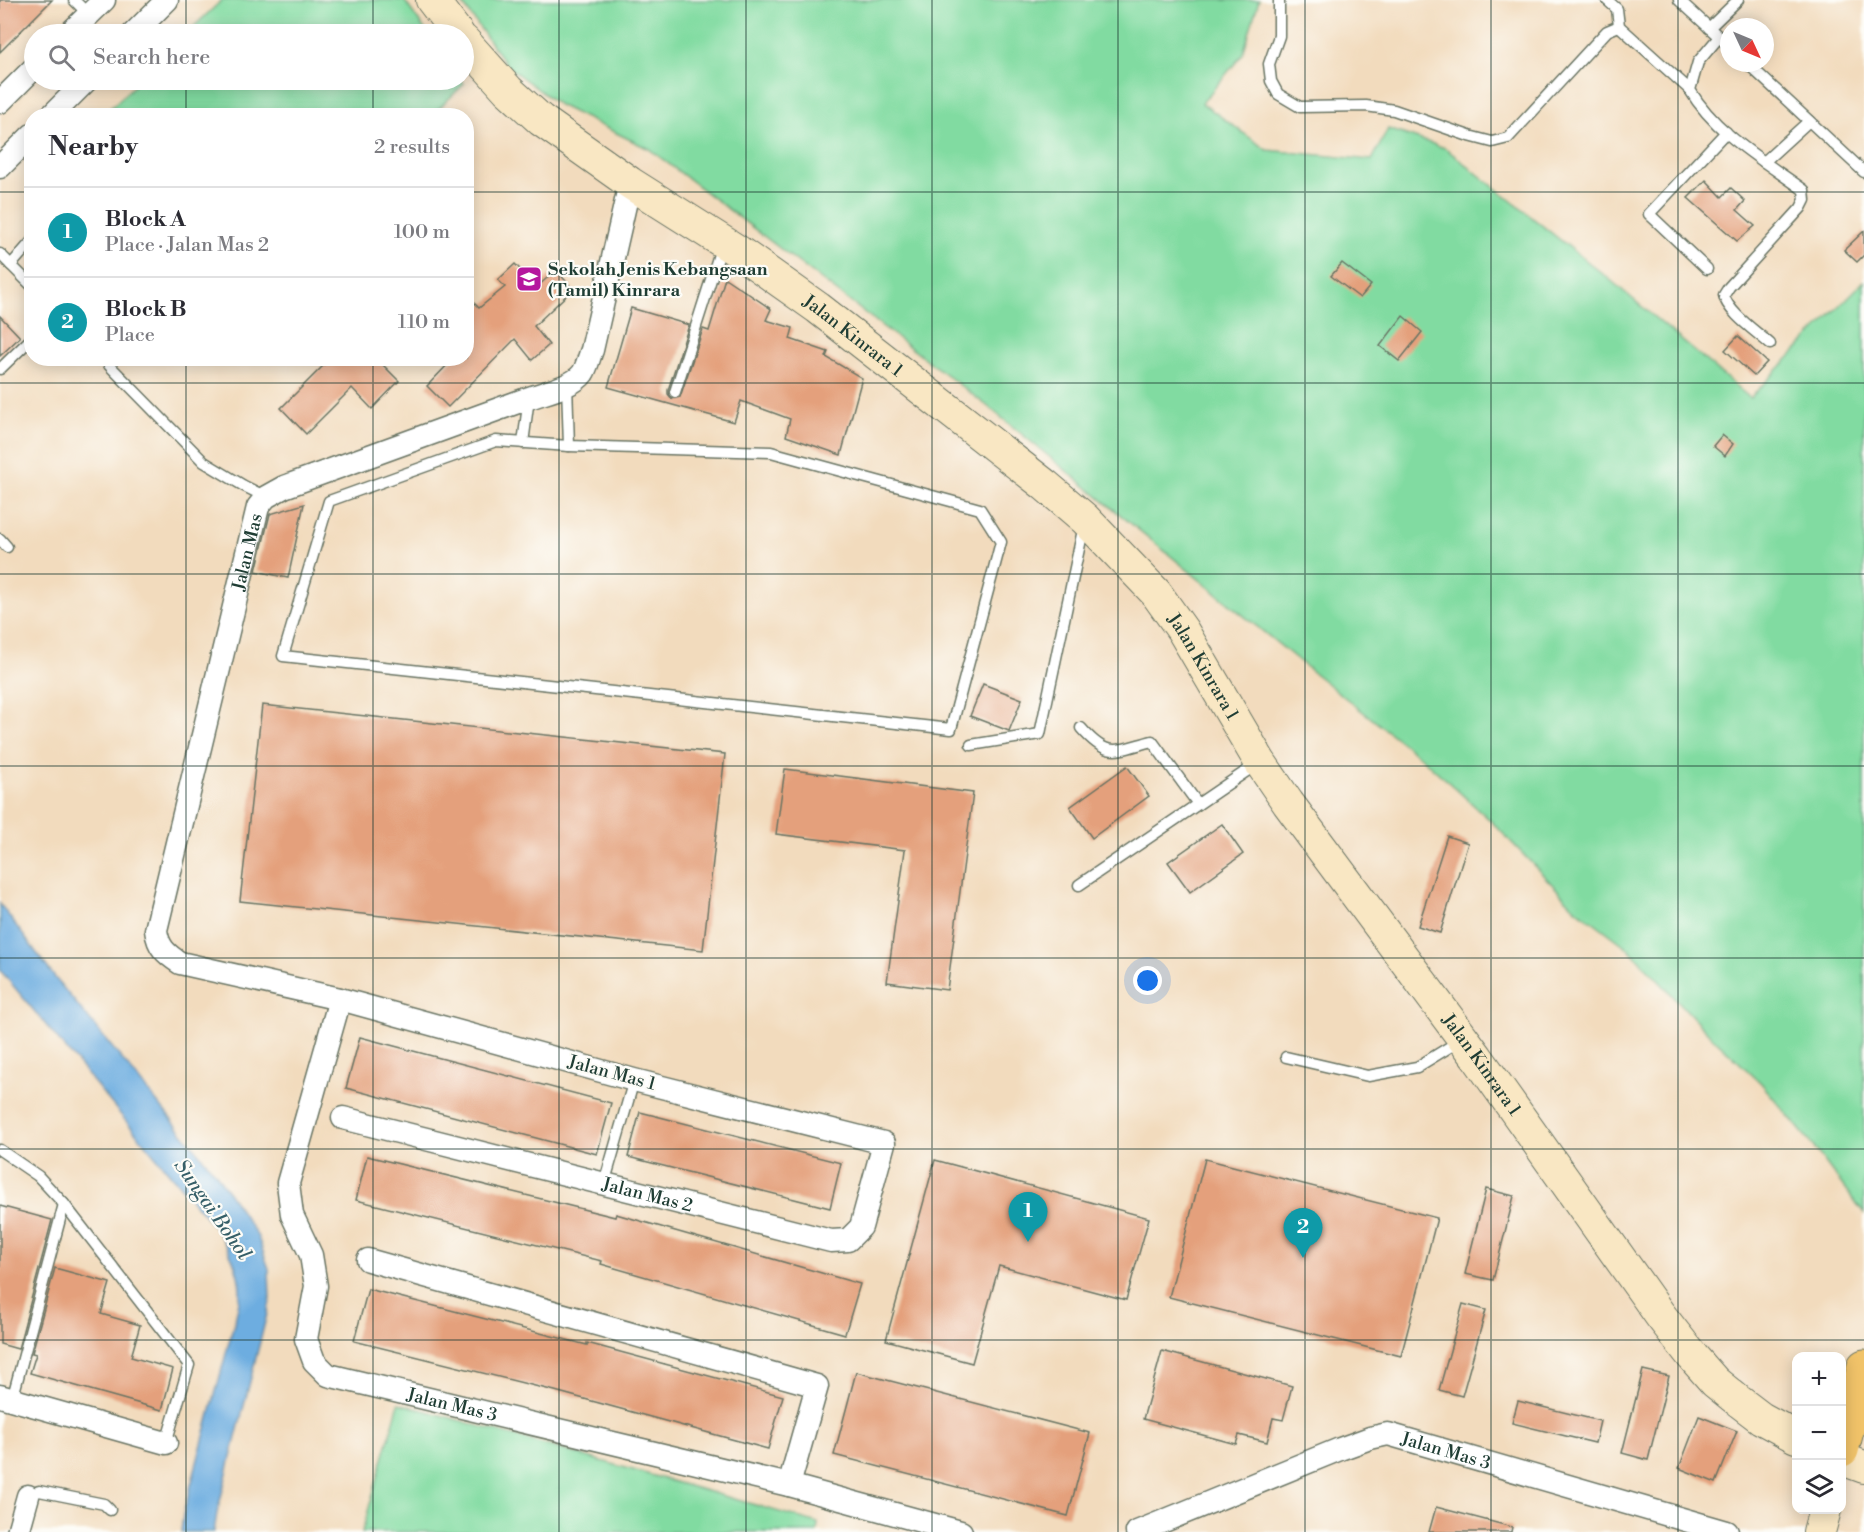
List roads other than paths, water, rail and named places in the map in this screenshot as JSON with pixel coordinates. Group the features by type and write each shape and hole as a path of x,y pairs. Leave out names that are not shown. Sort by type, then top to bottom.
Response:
{"main road":[{"path":"1846,1435 1864,1366"}],"street":[{"path":"143,24 167,0"},
{"path":"432,0 450,24"},
{"path":"76,24 89,5"},
{"name":"Jalan Kinrara 1","path":"474,52 508,90 541,120 630,183 723,242 854,335 1046,485 1085,519 1156,593 1183,631 1260,762 1288,804 1463,1039 1660,1315 1714,1382 1761,1418 1792,1434"},
{"path":"0,102 24,78"},
{"path":"59,108 77,90"},
{"path":"0,167 24,143"},
{"name":"Jalan Mas","path":"340,999 180,963 162,949 157,939 156,930 258,507 266,496 285,487 567,384 583,372 592,350 630,183"},
{"name":"Jalan Mas 1","path":"340,999 634,1080 884,1143"},
{"name":"Jalan Mas 3","path":"340,999 288,1183 292,1215 311,1255 316,1286 306,1339 314,1361 328,1375 789,1485 961,1532"},
{"name":"Jalan Mas 2","path":"343,1118 840,1242 848,1240 861,1227 884,1143"},
{"path":"368,1260 817,1386 789,1485"},
{"path":"6,1398 166,1443"},
{"name":"Jalan Mas 3","path":"1137,1532 1340,1449 1389,1434 1727,1532"},
{"path":"1845,1460 1864,1467"},
{"path":"18,1532 28,1496"},
{"path":"1820,1532 1825,1514"}],"lane":[{"path":"1279,0 1279,36 1269,63 1271,81 1278,94 1300,107 1366,106 1394,110 1492,142 1508,138 1607,31 1619,26"},
{"path":"1608,0 1617,9 1619,26 1690,90 1701,109 1764,162 1804,190 1805,200 1801,208 1729,286 1724,295 1725,302 1732,310 1770,344"},
{"path":"1679,0 1719,37 1698,62 1690,90"},
{"path":"1710,28 1738,0"},
{"path":"1757,72 1863,168"},
{"path":"1764,162 1809,121"},
{"path":"1707,269 1649,214 1726,132"},
{"path":"675,392 723,242"},
{"path":"0,254 24,278"},
{"path":"11,266 24,254"},
{"path":"0,369 24,346"},
{"path":"109,366 204,462 244,486 266,496"},
{"path":"567,384 569,446"},
{"path":"523,443 529,398"},
{"path":"496,441 569,446 771,452 980,508 1001,542 951,729 283,656 329,501 496,441"},
{"path":"971,745 1040,734 1085,519"},
{"path":"1081,728 1096,745 1114,751 1152,741 1198,804"},
{"path":"1079,885 1260,762"},
{"path":"1286,1057 1368,1076 1417,1067 1463,1039"},
{"path":"604,1184 634,1080"},
{"path":"0,1150 38,1176 64,1204 189,1365 166,1443"},
{"path":"6,1398 64,1204"},
{"path":"28,1496 39,1491 104,1504 110,1510"}],"water":[{"name":"Sungai Bohol","path":"0,904 56,979 217,1175 258,1237 269,1269 270,1302 214,1532 181,1532 183,1515 236,1316 240,1292 236,1267 216,1229 0,970"}],"place":[{"name":"Sekolah Jenis Kebangsaan (Tamil) Kinrara","path":"529,279"},
{"name":"Block A","path":"1028,1242"},
{"name":"Block B","path":"1303,1258"}]}
